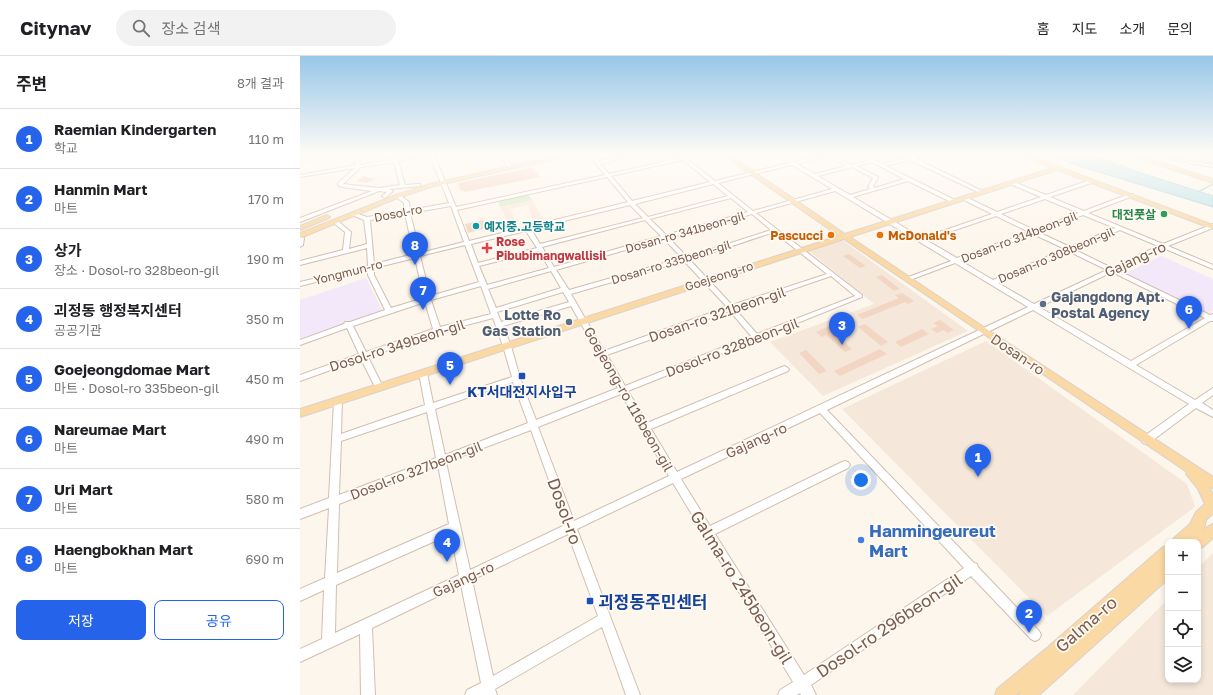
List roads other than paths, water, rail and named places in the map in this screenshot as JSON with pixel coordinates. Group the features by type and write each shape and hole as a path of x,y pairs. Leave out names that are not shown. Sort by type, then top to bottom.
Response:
{"main road":[{"path":"300,236 386,196 424,184"},
{"path":"300,236 337,222 349,214 432,184"},
{"name":"Dosan-ro","path":"770,184 985,332 1213,483"},
{"name":"Goejeong-ro","path":"300,410 338,401 584,320 1009,184"},
{"path":"1100,184 1213,226"},
{"path":"1100,184 1213,226"},
{"path":"300,236 316,222 339,212 349,214"},
{"path":"1180,461 1213,474"},
{"path":"1180,461 1202,485 1212,506 1201,516 1195,528"},
{"path":"1182,539 1213,513"},
{"name":"Galma-ro","path":"1003,695 1054,653 1165,555"},
{"name":"Galma-ro","path":"1027,695 1165,573"}],"street":[{"path":"340,184 342,186 390,190 386,196"},
{"name":"Dosol-ro","path":"444,184 507,346 516,378 633,695"},
{"path":"453,206 567,184"},
{"path":"614,184 646,219 686,259 756,337"},
{"name":"Yongmun-ro","path":"300,284 710,184"},
{"name":"Dosol-ro 328beon-gil","path":"533,425 860,296 714,184"},
{"path":"827,184 1213,414"},
{"name":"Yongmun-ro","path":"872,184 870,187 874,189"},
{"path":"849,197 892,184"},
{"path":"918,184 953,201"},
{"path":"964,184 982,192"},
{"path":"1014,184 1211,265"},
{"path":"920,240 1084,184"},
{"path":"302,218 380,189 418,185"},
{"path":"795,201 836,189"},
{"name":"Dosan-ro 314beon-gil","path":"908,279 1130,195"},
{"path":"398,196 407,203 407,211 427,298 437,330"},
{"path":"476,265 731,197"},
{"path":"964,198 1212,318"},
{"name":"Dosan-ro 341beon-gil","path":"300,343 348,324 427,298 553,269 795,201"},
{"name":"Dosol-ro","path":"367,219 407,211 453,206"},
{"path":"349,214 367,219 371,275 389,311"},
{"path":"302,218 316,222"},
{"path":"337,222 348,232 346,251"},
{"name":"Gajang-ro","path":"300,656 985,332 1033,307 1163,246 1213,226"},
{"name":"Goejeong-ro 116beon-gil","path":"526,228 584,320 622,390 675,478"},
{"name":"Dosan-ro 308beon-gil","path":"992,283 1120,228"},
{"name":"Dosan-ro 335beon-gil","path":"566,291 686,259 775,230"},
{"path":"300,263 370,245"},
{"name":"Dosan-ro 321beon-gil","path":"603,354 731,308 832,274"},
{"path":"494,313 566,291"},
{"path":"499,325 573,303"},
{"name":"Dosol-ro 349beon-gil","path":"300,378 437,330 494,313"},
{"path":"1130,365 1212,318"},
{"path":"348,324 380,387"},
{"path":"645,428 785,369"},
{"path":"423,373 489,690"},
{"path":"336,439 516,378"},
{"path":"1146,440 1213,391"},
{"path":"328,643 338,401"},
{"path":"821,409 1035,635"},
{"name":"Dosol-ro 327beon-gil","path":"300,514 533,425"},
{"path":"708,532 845,465"},
{"name":"Galma-ro 245beon-gil","path":"675,478 809,695"},
{"path":"300,595 455,527"},
{"name":"Dosol-ro 296beon-gil","path":"785,695 973,568"},
{"path":"472,695 489,690 605,619"},
{"path":"366,625 368,695"}],"water":[{"path":"1138,184 1175,184 1213,196 1213,207"}],"waterway":[{"path":"1198,192 1213,184"}],"place":[{"name":"대전풋살","path":"1164,214"},
{"name":"예지중.고등학교","path":"476,226"},
{"name":"Pascucci","path":"831,235"},
{"name":"McDonald's","path":"880,235"},
{"name":"Rose Pibubimangwallisil","path":"487,248"},
{"name":"Haengbokhan Mart","path":"415,265"},
{"name":"Gajangdong Apt. Postal Agency","path":"1043,304"},
{"name":"Uri Mart","path":"423,310"},
{"name":"Lotte Ro Gas Station","path":"569,322"},
{"name":"Nareumae Mart","path":"1189,329"},
{"name":"상가","path":"842,345"},
{"name":"KT서대전지사입구","path":"522,376"},
{"name":"Goejeongdomae Mart","path":"450,385"},
{"name":"Raemian Kindergarten","path":"978,477"},
{"name":"Hanmingeureut Mart","path":"861,540"},
{"name":"괴정동 행정복지센터","path":"447,562"},
{"name":"괴정동주민센터","path":"590,601"},
{"name":"Hanmin Mart","path":"1029,633"}]}
